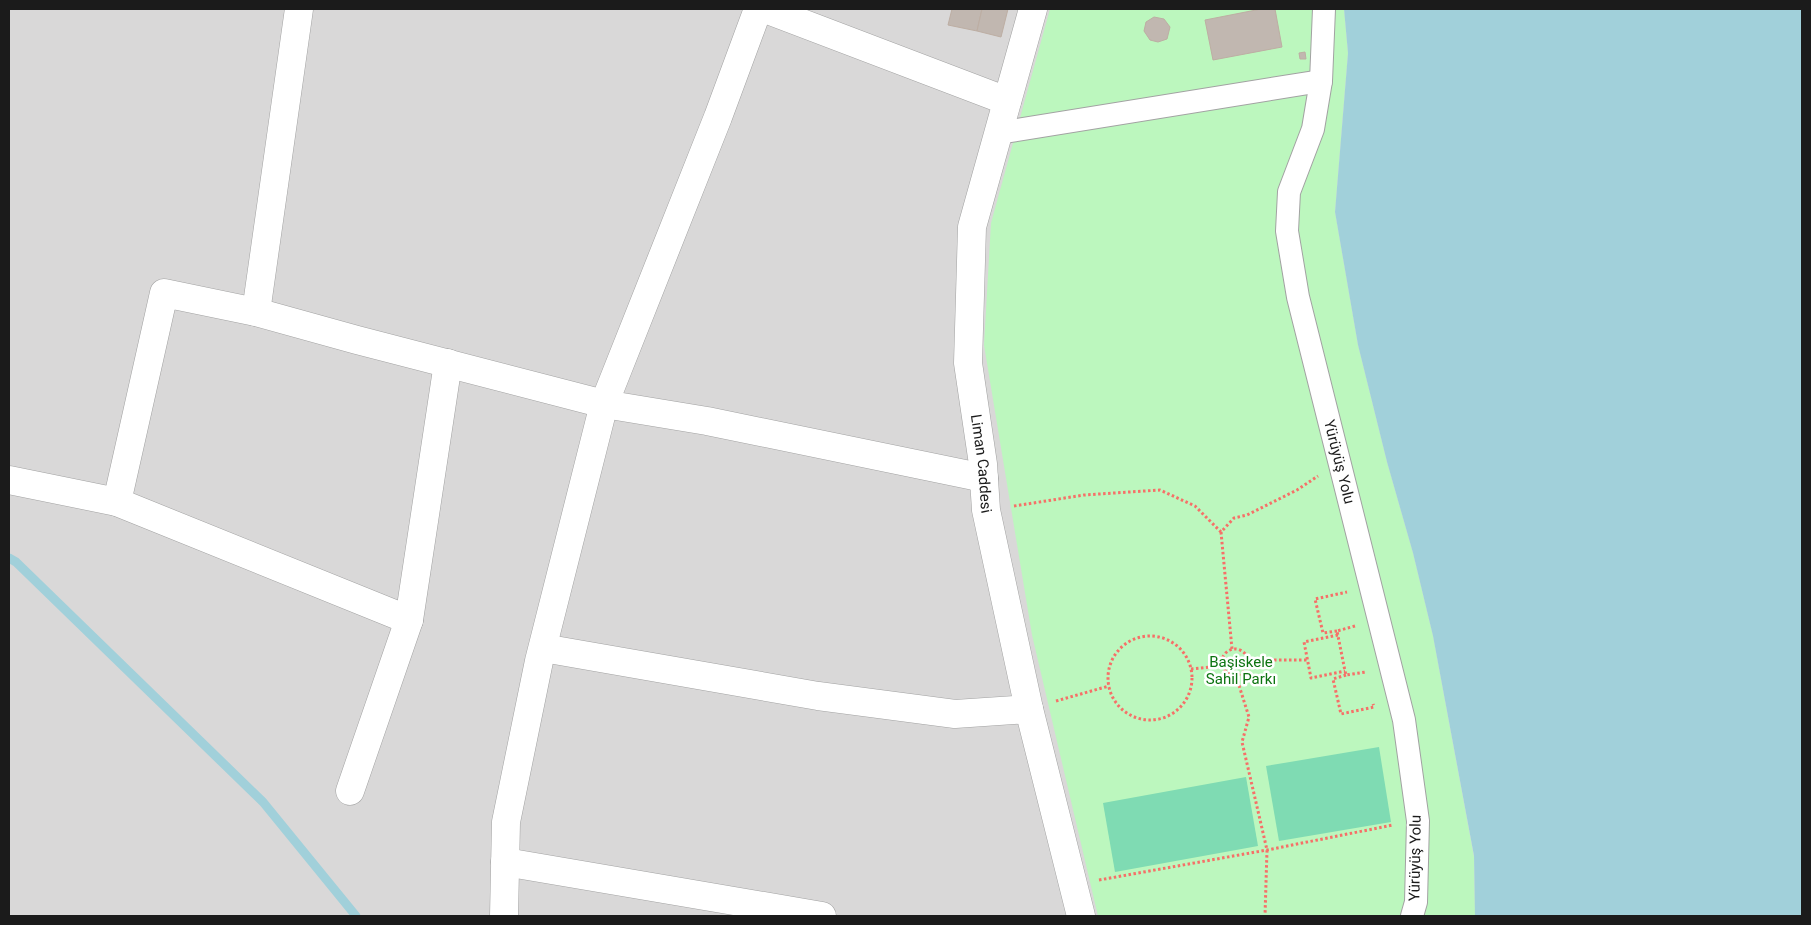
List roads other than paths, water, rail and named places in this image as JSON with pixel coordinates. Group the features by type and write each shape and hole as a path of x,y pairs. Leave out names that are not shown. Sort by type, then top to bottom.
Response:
{"street":[{"path":"256,312 299,9"},
{"path":"504,916 506,822 543,648 604,404 718,117 758,9"},
{"path":"765,9 1007,101"},
{"name":"Liman Caddesi","path":"1033,9 972,227 968,363 984,478 986,510 1029,710 1081,916"},
{"name":"Yürüyüş Yolu","path":"1324,9 1321,81 1313,129 1289,192 1287,231 1298,297 1404,720 1418,820 1416,902 1412,916"},
{"path":"998,133 1321,81"},
{"path":"117,502 164,293 256,312 604,404 707,421 984,478"},
{"path":"350,791 409,620 448,363"},
{"path":"9,480 117,502 409,620"},
{"path":"543,648 818,696 955,714 1029,710"},
{"path":"505,862 822,916"}],"water":[{"path":"1344,9 1802,9 1802,916 1475,916 1474,856 1433,636 1358,345 1335,212 1348,53"}],"waterway":[{"path":"9,558 16,562 263,802 356,916"}],"park label":[{"name":"Başiskele Sahil Parkı","path":"1241,670"}]}
